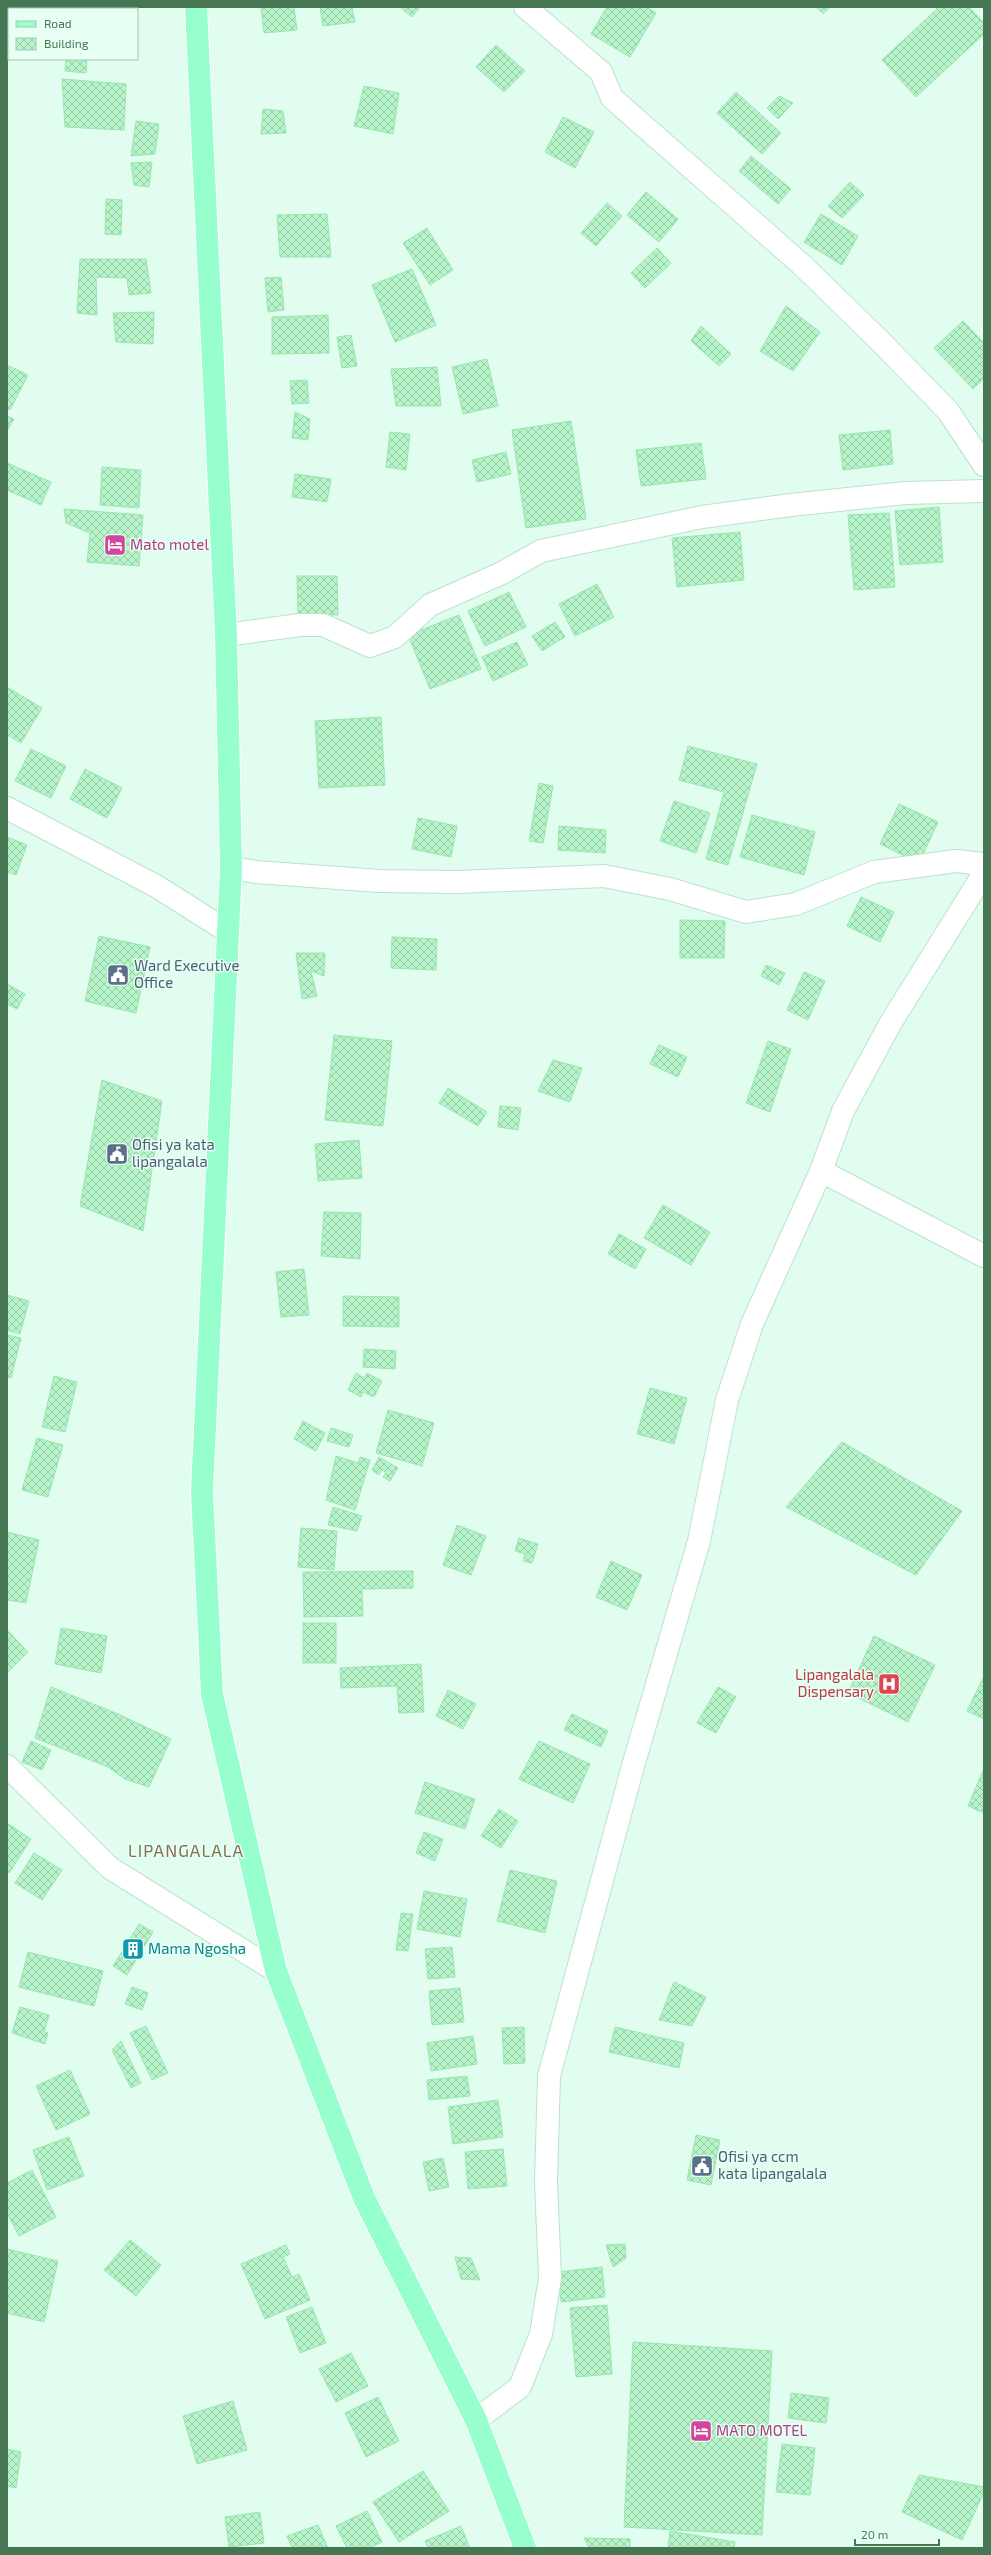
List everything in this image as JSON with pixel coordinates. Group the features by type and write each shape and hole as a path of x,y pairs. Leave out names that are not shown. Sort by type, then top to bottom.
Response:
{"main road":[{"path":"196,7 226,635 231,868 202,1492 212,1694 276,1970 364,2198 476,2420 525,2548"}],"street":[{"path":"525,7 601,72 612,98 801,264 881,342 948,411 984,465"},
{"path":"226,635 300,625 323,625 370,646 395,637 430,605 502,573 541,551 702,517 905,493 984,491"},
{"path":"7,808 156,886 227,931"},
{"path":"231,868 256,872 379,881 458,882 604,876 670,889 746,912 796,904 874,872 956,861 984,864"},
{"path":"476,2420 520,2387 541,2334 550,2278 546,2182 549,2076 631,1774 699,1541 727,1400 752,1324 821,1171 842,1111 890,1024 984,873"},
{"path":"821,1171 984,1256"},
{"path":"7,1766 110,1868 276,1970"}],"building":[{"path":"261,7 294,7 297,30 264,33"},
{"path":"320,7 352,7 355,22 323,26"},
{"path":"400,7 420,7 412,17"},
{"path":"607,7 646,7 656,13 630,57 591,34"},
{"path":"816,7 830,7 823,14"},
{"path":"939,7 969,7 984,23 984,34 916,97 882,60"},
{"path":"496,45 525,71 504,92 476,67"},
{"path":"66,60 87,60 86,73 65,71"},
{"path":"62,79 126,84 124,130 65,127"},
{"path":"364,86 399,93 393,134 354,126"},
{"path":"736,92 781,133 762,154 717,113"},
{"path":"779,96 793,103 778,119 767,108"},
{"path":"263,109 283,111 286,133 261,134"},
{"path":"563,117 594,132 575,168 545,152"},
{"path":"136,121 159,124 155,154 131,156"},
{"path":"751,156 791,189 778,204 739,171"},
{"path":"152,162 149,187 134,185 131,163"},
{"path":"850,182 864,195 842,218 828,206"},
{"path":"646,192 678,219 659,242 627,215"},
{"path":"106,199 122,200 121,235 105,234"},
{"path":"607,203 622,216 596,246 581,233"},
{"path":"327,214 331,257 280,257 277,215"},
{"path":"821,214 858,236 842,265 804,242"},
{"path":"427,228 453,270 430,285 403,243"},
{"path":"657,248 671,263 645,288 631,273"},
{"path":"80,259 146,259 151,293 129,295 127,278 96,277 97,315 77,313"},
{"path":"412,269 436,325 395,342 372,285"},
{"path":"281,277 284,310 268,312 265,278"},
{"path":"786,306 820,332 793,371 760,351"},
{"path":"154,312 153,344 116,342 113,313"},
{"path":"328,315 329,353 272,354 272,317"},
{"path":"963,321 984,343 984,378 973,389 934,348"},
{"path":"701,326 731,354 719,366 691,341"},
{"path":"351,335 357,366 342,368 337,337"},
{"path":"487,359 498,406 463,414 452,367"},
{"path":"7,365 28,375 10,410 7,408"},
{"path":"437,367 441,406 396,406 391,369"},
{"path":"307,380 309,403 292,404 290,381"},
{"path":"295,412 310,419 308,440 292,438"},
{"path":"7,416 14,419 7,431"},
{"path":"571,421 586,519 526,528 512,430"},
{"path":"890,430 893,464 843,470 839,435"},
{"path":"390,432 410,434 406,470 386,467"},
{"path":"701,443 706,479 641,486 636,450"},
{"path":"506,452 511,474 477,482 472,460"},
{"path":"7,463 51,482 41,505 7,490"},
{"path":"102,467 141,470 139,508 100,505"},
{"path":"295,474 331,479 327,502 292,497"},
{"path":"939,507 943,562 900,565 895,511"},
{"path":"64,509 143,515 139,566 87,562 90,533 66,523"},
{"path":"889,513 895,587 854,590 848,515"},
{"path":"740,532 744,580 677,587 672,538"},
{"path":"297,576 337,576 338,615 298,615"},
{"path":"597,584 614,617 575,636 559,604"},
{"path":"509,592 526,627 485,646 468,611"},
{"path":"459,615 481,669 430,689 408,635"},
{"path":"555,622 565,637 542,651 532,636"},
{"path":"517,642 528,665 493,681 482,657"},
{"path":"7,687 42,708 21,743 7,735"},
{"path":"381,717 385,785 319,788 315,721"},
{"path":"688,746 757,764 728,865 706,859 724,792 679,780"},
{"path":"31,749 66,766 51,798 15,781"},
{"path":"85,769 122,788 107,818 70,799"},
{"path":"539,783 553,786 543,843 529,841"},
{"path":"674,801 710,813 696,853 660,841"},
{"path":"899,804 938,822 919,863 880,844"},
{"path":"752,815 815,832 804,875 740,857"},
{"path":"418,818 457,826 451,857 412,849"},
{"path":"559,826 606,830 605,853 558,850"},
{"path":"7,837 27,845 16,875 7,872"},
{"path":"861,897 894,912 880,942 847,926"},
{"path":"680,920 725,921 724,958 680,958"},
{"path":"99,936 150,947 136,1013 85,1001"},
{"path":"392,937 437,939 436,970 391,968"},
{"path":"296,953 325,953 324,976 311,971 317,996 302,999"},
{"path":"766,965 785,973 779,985 761,976"},
{"path":"804,972 825,981 808,1020 787,1010"},
{"path":"7,984 25,994 17,1009 7,1004"},
{"path":"334,1035 392,1041 383,1126 325,1120"},
{"path":"768,1041 791,1049 770,1112 746,1103"},
{"path":"659,1045 687,1057 678,1077 650,1064"},
{"path":"553,1060 582,1068 570,1102 538,1091"},
{"path":"102,1080 162,1101 143,1231 80,1206"},
{"path":"448,1088 487,1112 478,1126 439,1103"},
{"path":"500,1106 521,1108 518,1130 498,1127"},
{"path":"359,1140 362,1178 318,1181 315,1144"},
{"path":"663,1205 710,1232 691,1265 644,1238"},
{"path":"324,1212 361,1213 360,1259 321,1256"},
{"path":"619,1234 646,1249 635,1269 608,1254"},
{"path":"304,1269 309,1315 281,1317 276,1272"},
{"path":"7,1295 29,1301 20,1334 7,1330"},
{"path":"343,1296 399,1297 399,1327 343,1326"},
{"path":"7,1335 21,1338 11,1378 7,1377"},
{"path":"364,1349 396,1351 395,1369 363,1367"},
{"path":"356,1373 364,1378 367,1373 382,1381 374,1397 363,1392 361,1397 348,1390"},
{"path":"54,1376 77,1382 65,1432 42,1427"},
{"path":"650,1388 687,1398 674,1444 637,1434"},
{"path":"388,1410 434,1423 422,1466 376,1453"},
{"path":"303,1421 325,1433 316,1451 294,1439"},
{"path":"331,1428 353,1435 349,1447 327,1441"},
{"path":"37,1438 63,1445 48,1497 22,1490"},
{"path":"842,1442 962,1511 916,1575 786,1507"},
{"path":"336,1456 358,1463 360,1457 370,1460 355,1510 326,1500"},
{"path":"379,1457 398,1468 390,1481 383,1477 386,1472 382,1470 379,1475 372,1470"},
{"path":"333,1507 362,1516 357,1531 328,1525"},
{"path":"457,1525 486,1536 471,1575 443,1565"},
{"path":"301,1528 337,1531 334,1570 298,1567"},
{"path":"7,1532 39,1540 26,1603 7,1600"},
{"path":"519,1538 538,1544 532,1563 523,1561 525,1554 515,1551"},
{"path":"611,1561 642,1575 627,1610 596,1597"},
{"path":"413,1571 413,1588 362,1589 363,1616 304,1617 303,1572"},
{"path":"303,1623 336,1623 336,1663 303,1663"},
{"path":"61,1628 107,1636 101,1673 55,1664"},
{"path":"7,1630 28,1652 7,1673"},
{"path":"874,1636 935,1665 908,1722 848,1693"},
{"path":"421,1664 424,1712 399,1713 397,1686 341,1688 340,1668"},
{"path":"984,1676 984,1719 967,1711"},
{"path":"51,1687 118,1714 171,1739 149,1787 125,1779 108,1767 35,1738"},
{"path":"718,1687 736,1697 716,1733 697,1723"},
{"path":"448,1690 476,1704 463,1729 436,1716"},
{"path":"572,1714 608,1731 601,1747 564,1730"},
{"path":"31,1741 51,1750 42,1770 22,1762"},
{"path":"539,1741 590,1764 573,1803 519,1779"},
{"path":"984,1768 984,1813 968,1806"},
{"path":"425,1782 475,1799 465,1829 415,1813"},
{"path":"499,1809 518,1821 501,1848 481,1836"},
{"path":"7,1823 31,1839 9,1873 7,1871"},
{"path":"424,1832 443,1839 435,1861 416,1853"},
{"path":"34,1853 62,1870 42,1900 15,1883"},
{"path":"510,1870 557,1881 545,1933 497,1921"},
{"path":"424,1891 467,1899 460,1937 417,1929"},
{"path":"401,1913 413,1914 408,1951 396,1950"},
{"name":"Mama Ngosha","path":"139,1924 153,1932 127,1975 113,1966"},
{"path":"452,1947 455,1977 428,1979 425,1949"},
{"path":"28,1952 103,1971 94,2006 19,1987"},
{"path":"674,1982 706,1997 692,2026 659,2020"},
{"path":"132,1987 148,1993 142,2010 125,2004"},
{"path":"460,1988 464,2022 432,2025 429,1991"},
{"path":"20,2007 49,2015 44,2032 48,2033 45,2044 12,2033"},
{"path":"146,2026 168,2073 152,2080 130,2033"},
{"path":"524,2027 525,2063 504,2064 502,2028"},
{"path":"615,2027 684,2043 679,2068 609,2052"},
{"path":"473,2036 477,2064 431,2071 427,2043"},
{"path":"121,2041 141,2083 131,2088 112,2050"},
{"path":"70,2070 90,2114 56,2130 36,2086"},
{"path":"467,2076 470,2096 429,2100 427,2080"},
{"path":"498,2100 503,2137 453,2144 448,2107"},
{"path":"696,2135 720,2140 711,2185 687,2180"},
{"path":"69,2137 84,2176 47,2190 33,2150"},
{"path":"503,2149 507,2186 468,2189 465,2152"},
{"path":"443,2158 449,2187 429,2191 423,2162"},
{"path":"32,2170 56,2217 19,2236 7,2213 7,2183"},
{"path":"130,2240 161,2265 136,2296 104,2270"},
{"path":"625,2244 626,2258 613,2267 606,2245"},
{"path":"286,2245 290,2254 283,2257 292,2277 299,2274 310,2300 265,2319 241,2264"},
{"path":"7,2249 58,2261 44,2322 7,2313"},
{"path":"455,2257 471,2258 480,2280 461,2279"},
{"path":"602,2267 605,2297 561,2302 558,2272"},
{"path":"607,2305 612,2374 576,2377 570,2308"},
{"path":"312,2307 326,2343 300,2353 286,2317"},
{"path":"633,2342 772,2351 762,2535 624,2527"},
{"path":"351,2353 368,2386 336,2402 319,2369"},
{"path":"791,2393 829,2398 826,2423 788,2418"},
{"path":"378,2397 399,2441 366,2457 345,2413"},
{"path":"233,2401 247,2450 197,2464 183,2416"},
{"path":"782,2444 815,2448 810,2495 776,2492"},
{"path":"7,2449 21,2452 16,2488 7,2486"},
{"path":"423,2471 449,2511 399,2542 373,2502"},
{"path":"919,2475 984,2487 984,2492 962,2540 902,2512"},
{"path":"367,2511 382,2542 369,2548 347,2548 336,2526"},
{"path":"260,2512 264,2543 229,2547 225,2517"},
{"path":"318,2525 328,2548 292,2548 287,2536"},
{"path":"461,2526 470,2548 428,2548 425,2541"},
{"path":"670,2531 735,2542 734,2548 668,2548"},
{"path":"584,2538 630,2539 630,2548 589,2548"}],"place":[{"name":"Mato motel","path":"115,545"},
{"name":"Ward Executive Office","path":"118,975"},
{"name":"Ofisi ya kata lipangalala","path":"117,1154"},
{"name":"Lipangalala Dispensary","path":"889,1684"},
{"name":"Mama Ngosha","path":"133,1949"},
{"name":"Ofisi ya ccm kata lipangalala","path":"702,2166"},
{"name":"MATO MOTEL","path":"701,2431"}],"district":[{"name":"LIPANGALALA","path":"186,1851"}]}
